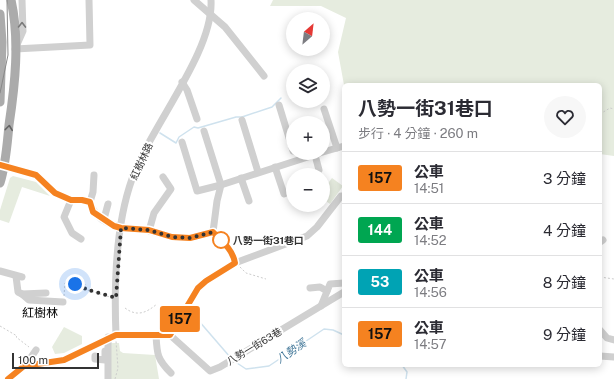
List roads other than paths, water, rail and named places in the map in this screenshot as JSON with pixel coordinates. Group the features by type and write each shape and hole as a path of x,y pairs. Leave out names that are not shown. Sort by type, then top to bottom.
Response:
{"main road":[{"path":"0,183 13,108 15,49 13,0"},
{"path":"0,14 2,42 0,102"}],"street":[{"path":"22,0 23,31 15,49 90,45 89,0"},
{"path":"194,0 225,27 264,76"},
{"name":"紅樹林路","path":"116,335 116,298 123,207 132,177 198,52 210,15 211,0"},
{"path":"182,82 187,90 197,119"},
{"path":"279,105 286,128"},
{"path":"324,109 340,147 330,150"},
{"path":"242,120 258,172"},
{"path":"204,131 221,185 216,201 213,232"},
{"path":"182,142 197,191 221,185 275,167 286,160"},
{"path":"2,166 36,175 55,193 71,200 90,202"},
{"path":"275,167 284,194"},
{"path":"94,174 93,192 90,202 93,212 121,228 149,230 172,237 190,238 213,232"},
{"path":"149,230 154,214 171,189 163,177"},
{"path":"241,178 249,201"},
{"path":"26,366 64,360 95,350 106,338 116,335 170,335 198,288 206,281 235,263 307,236 317,227 342,196"},
{"path":"71,200 64,217 72,233 81,239"},
{"path":"104,219 108,204"},
{"path":"213,232 226,244 234,258 235,263"},
{"path":"0,271 19,277 18,292 29,300 64,299"},
{"path":"321,306 330,284 342,283"},
{"path":"310,288 320,287 327,291"},
{"path":"22,294 46,293"},
{"name":"八勢一街63巷","path":"170,335 210,371 220,367 342,293"},
{"path":"602,332 607,338 614,340"},
{"path":"156,335 157,356 163,366 171,373"},
{"path":"95,350 95,359 105,360 106,338"},
{"path":"106,338 108,379"},
{"path":"8,379 26,366 36,351"},
{"path":"602,356 614,357"}],"waterway":[{"path":"160,133 176,143 179,137 194,127 198,128 236,117 242,117 272,107 281,98"},
{"name":"八勢溪","path":"192,313 230,357"},
{"name":"八勢溪","path":"237,363 246,369 269,366 324,329 333,330 342,334"},
{"name":"八勢溪","path":"403,367 407,372 406,379"}],"tram line":[{"path":"0,93 8,55 7,0"}],"place":[{"name":"八勢一街31巷口","path":"221,240"}],"district":[{"name":"紅樹林","path":"40,313"}]}
